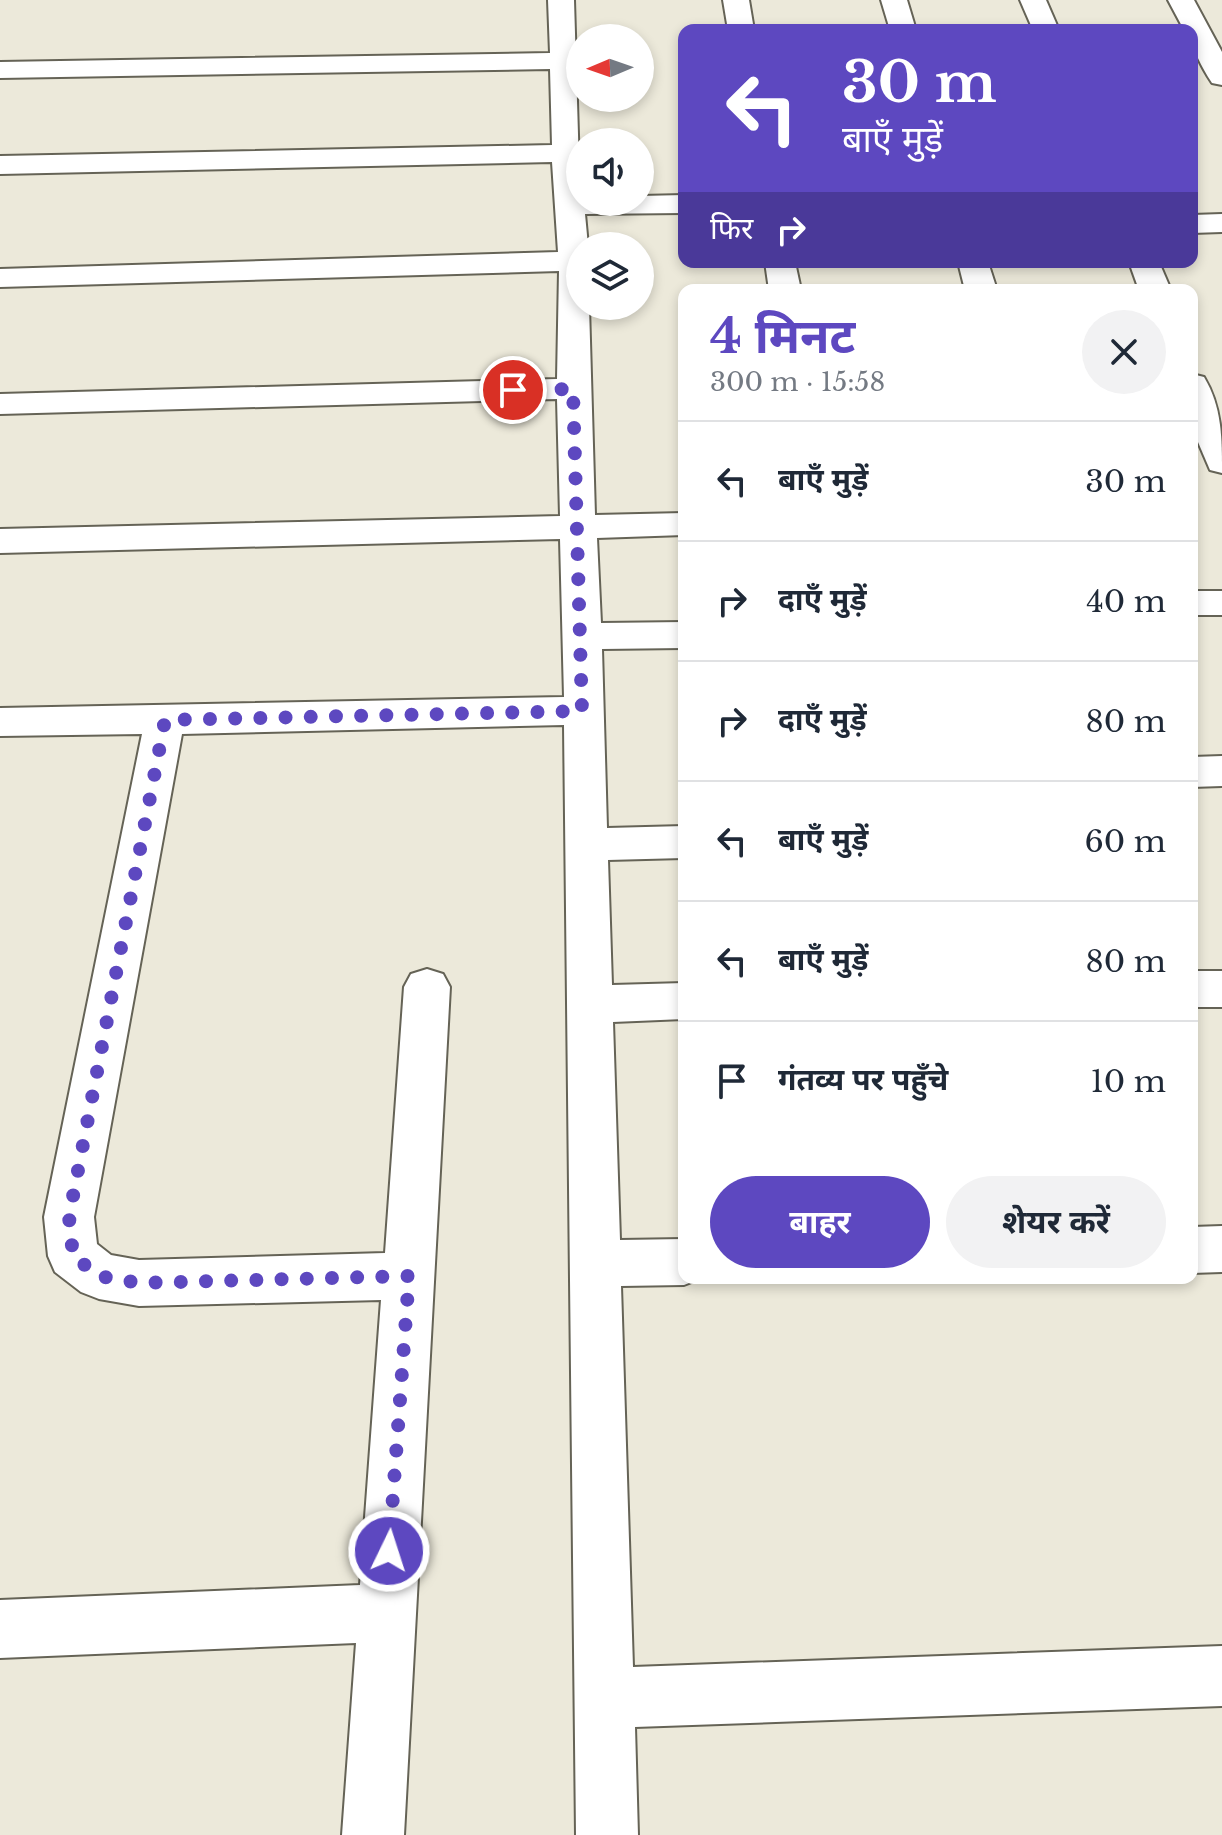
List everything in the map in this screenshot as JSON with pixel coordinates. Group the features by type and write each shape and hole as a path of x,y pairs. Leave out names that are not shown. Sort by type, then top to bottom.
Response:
{"street":[{"path":"0,165 566,153 561,0"},
{"path":"736,0 740,24"},
{"path":"894,0 901,24"},
{"path":"1033,0 1043,24"},
{"path":"1181,0 1194,24"},
{"path":"1198,32 1222,77"},
{"path":"0,70 564,61"},
{"path":"654,204 678,204"},
{"path":"1198,224 1222,223"},
{"path":"0,278 566,261"},
{"path":"574,320 607,1835"},
{"path":"0,404 573,389"},
{"path":"1198,400 1222,462"},
{"path":"0,541 678,524"},
{"path":"1198,603 1222,603"},
{"path":"582,636 678,635"},
{"path":"0,722 582,711"},
{"path":"165,720 69,1217 73,1256 99,1276 139,1283 409,1276"},
{"path":"1198,772 1222,771"},
{"path":"585,845 678,842"},
{"path":"373,1835 427,987"},
{"path":"1198,989 1222,989"},
{"path":"589,1004 678,1001"},
{"path":"1198,1250 1222,1249"},
{"path":"594,1264 678,1262"},
{"path":"0,1629 385,1613"},
{"path":"604,1698 1222,1676"}],"route":[{"path":"389,1551 409,1276 139,1283 99,1276 73,1256 69,1217 165,720 582,711 573,389 513,390"}]}
